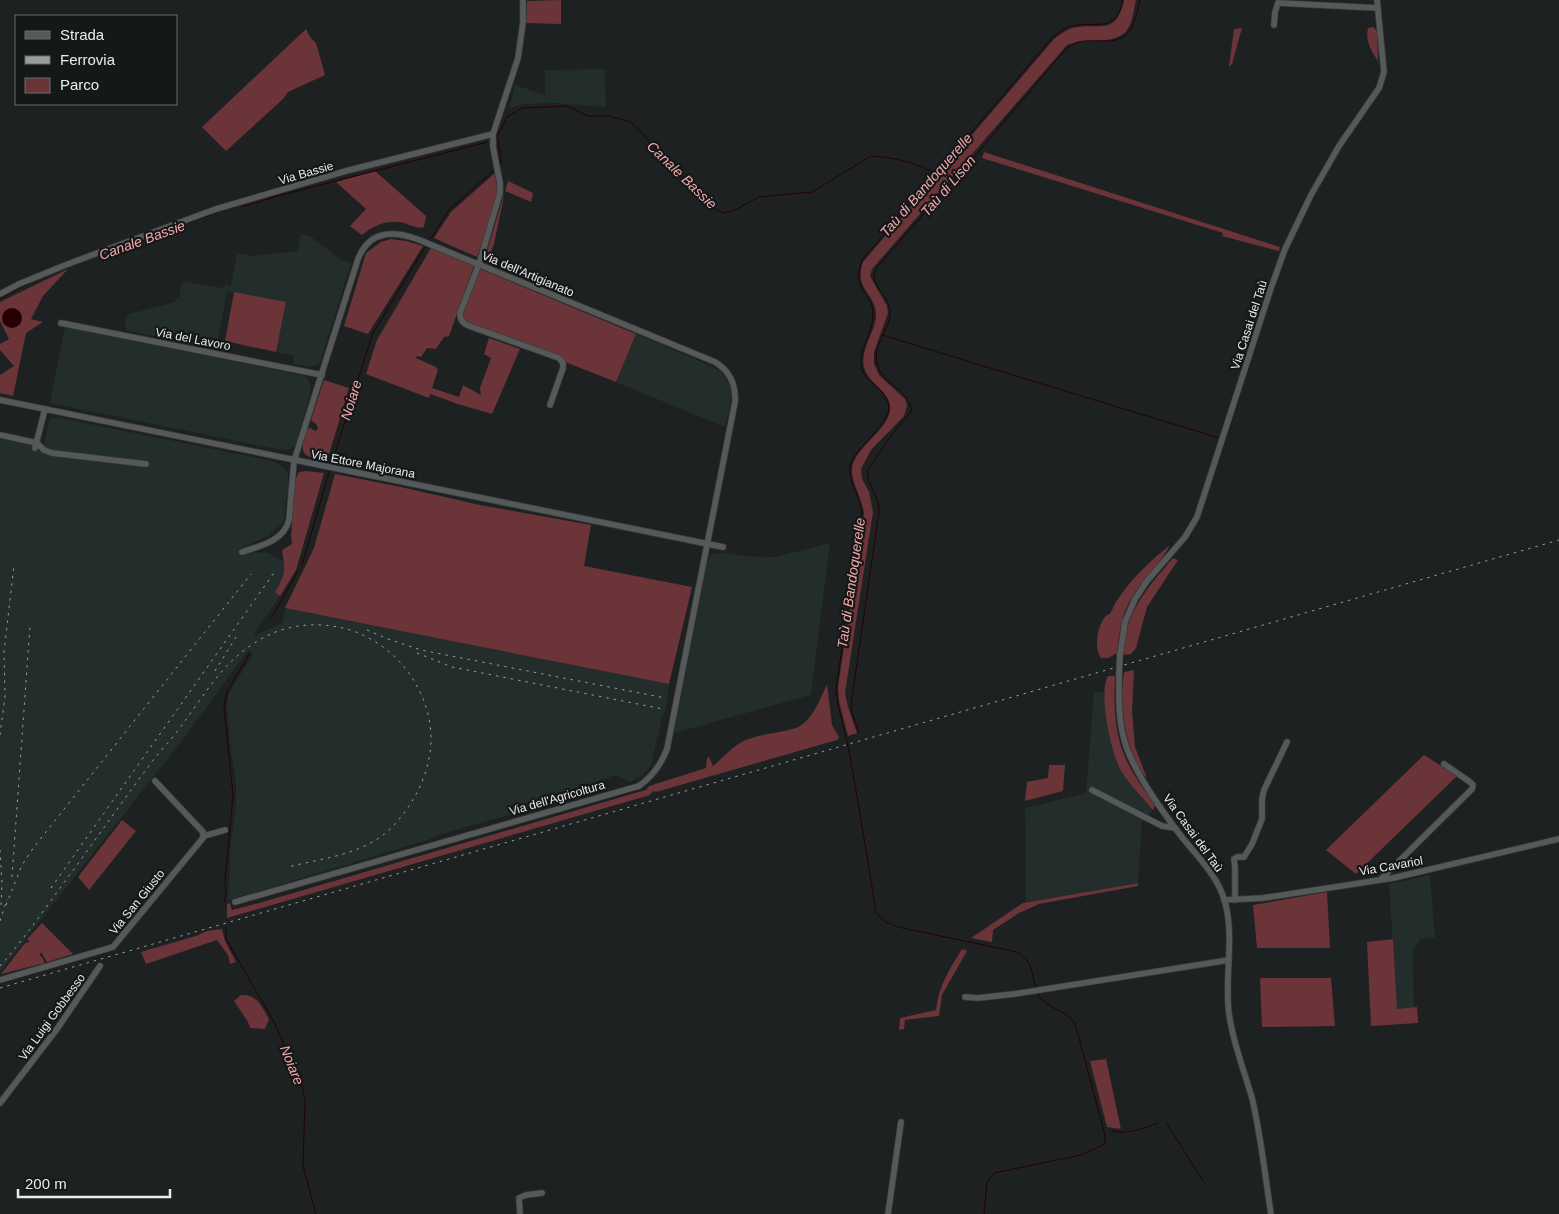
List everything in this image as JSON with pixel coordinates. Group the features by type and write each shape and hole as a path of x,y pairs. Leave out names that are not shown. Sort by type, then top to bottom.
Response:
{"street":[{"path":"523,0 523,22 518,58 493,134 493,147 500,183 500,193 478,264 460,313 460,319 464,324 559,358 563,363 563,368 550,405"},
{"name":"Via Casai del Taù","path":"1271,1214 1260,1135 1251,1097 1232,1035 1227,993 1230,926 1224,900 1211,874 1175,828 1140,776 1124,740 1118,707 1120,655 1125,622 1135,599 1147,581 1185,537 1197,517 1271,288 1298,220 1339,146 1379,88 1384,72 1377,0"},
{"path":"1274,25 1277,2 1324,3 1378,8"},
{"name":"Via Bassie","path":"0,294 68,264 216,209 346,171 493,134"},
{"name":"Via dell'Artigianato","path":"242,552 262,545 282,534 286,529 289,520 294,461 358,259 364,248 373,240 385,234 399,233 715,362 729,373 735,386 735,402 706,543"},
{"name":"Via del Lavoro","path":"61,323 322,375"},
{"name":"Via Ettore Majorana","path":"0,400 723,547"},
{"path":"36,445 45,409"},
{"path":"0,436 36,445 52,453 146,464"},
{"name":"Via dell'Agricoltura","path":"235,902 640,786 650,778 662,761 666,749 706,543"},
{"path":"1235,900 1234,860 1238,857 1244,857 1252,844 1262,819 1264,790 1286,742"},
{"path":"1380,880 1472,789 1473,785 1470,782 1444,764"},
{"path":"155,781 203,832 204,836 225,830"},
{"path":"1092,790 1162,826 1175,828"},
{"name":"Via San Giusto","path":"0,980 113,947 204,836"},
{"name":"Via Cavariol","path":"1224,900 1263,898 1380,880 1425,871 1559,838"},
{"path":"965,997 978,998 1014,994 1229,960"},
{"name":"Via Luigi Gobbesso","path":"0,1102 57,1029 100,966"},
{"path":"888,1214 901,1122"},
{"path":"520,1214 519,1198 542,1193"}],"shaded area":[{"path":"605,69 606,107 555,103 524,104 509,108 515,85 545,95 545,70"},
{"path":"301,234 310,236 341,260 351,263 320,363 312,367 293,364 294,356 276,352 286,302 227,291 217,344 210,342 209,348 126,330 125,321 129,314 176,302 176,299 179,297 182,281 220,288 229,284 228,290 231,285 237,253 252,256 297,251"},
{"path":"12,308 19,311 22,318 19,325 12,328 5,325 2,318 5,311"},
{"path":"65,327 305,376 308,379 311,390 296,445 288,450 281,450 50,403"},
{"path":"636,334 721,372 729,384 731,393 725,427 616,382"},
{"path":"55,417 273,461 284,468 288,473 288,489 283,523 268,536 239,549 242,556 250,552 269,553 282,561 286,566 282,580 275,592 280,596 253,636 282,623 285,608 669,684 665,712 663,713 651,766 643,775 629,782 617,775 550,796 544,805 228,899 231,841 236,807 236,781 231,753 227,705 228,696 232,688 253,654 249,649 184,738 0,972 0,439 44,448 48,423 51,418"},
{"path":"830,543 811,695 674,733 707,563 712,554 727,553 744,556 775,557"},
{"path":"1094,691 1104,693 1110,738 1135,790 1153,810 1142,822 1138,883 1026,902 1025,808 1086,793"},
{"path":"1430,875 1435,938 1420,939 1413,950 1414,1008 1397,1010 1389,884"}],"green space":[{"path":"561,0 561,24 526,23 527,1"},
{"path":"1124,0 1136,0 1129,27 1124,33 1101,41 1067,45 872,269 870,276 887,306 888,313 874,352 874,364 879,375 905,399 907,406 904,416 871,450 861,469 862,479 869,492 873,512 845,693 857,733 848,736 839,701 838,687 864,513 853,479 852,469 859,453 884,424 890,408 886,396 866,373 864,367 864,354 876,316 873,302 861,279 863,262 1055,38 1072,28 1111,24 1121,12"},
{"path":"1373,27 1377,31 1378,61 1367,37 1368,28"},
{"path":"1242,28 1232,64 1229,67 1234,29"},
{"path":"306,29 316,43 325,75 288,92 283,99 226,151 202,127"},
{"path":"984,152 1280,247 1279,251 1222,236 1223,233 982,158"},
{"path":"375,171 426,216 424,227 387,222 372,228 362,235 350,226 366,209 336,182"},
{"path":"495,173 498,195 477,257 434,238 451,212"},
{"path":"508,181 533,193 531,202 505,191"},
{"path":"505,191 494,244 487,263 484,261"},
{"path":"391,239 423,246 368,334 344,326 366,253 381,242"},
{"path":"431,248 474,266 449,336 444,337 436,349 427,348 421,357 417,356 416,358 436,367 438,370 432,388 459,397 463,385 481,395 480,388 491,358 484,354 489,338 520,349 492,414 430,394 429,398 366,374 377,340"},
{"path":"478,268 636,334 616,382 463,321 462,314"},
{"path":"68,269 43,296 31,319 43,322 26,333 13,396 0,393 0,375 14,366 0,350 0,344 9,339 0,321 0,302"},
{"path":"234,292 286,302 276,352 225,341"},
{"path":"324,380 349,388 327,461 307,456 303,449 307,429 310,428 316,431 318,428 311,420"},
{"path":"299,472 324,473 296,570 280,596 275,592 284,572 282,550 292,544 295,480"},
{"path":"335,474 480,505 591,525 584,566 692,587 669,684 285,608 314,548"},
{"path":"1170,545 1136,591 1127,607 1121,623 1117,653 1108,658 1101,658 1097,643 1098,631 1102,621 1111,612 1115,603 1134,579"},
{"path":"1173,558 1178,560 1147,607 1136,648 1131,654 1124,655 1127,627 1132,614 1146,590"},
{"path":"1134,670 1132,712 1135,747 1147,778 1141,771 1132,752 1124,716 1122,687 1124,672"},
{"path":"1108,676 1115,676 1116,724 1123,752 1133,773 1155,805 1153,810 1121,771 1113,751 1104,695"},
{"path":"827,684 832,725 839,737 837,740 656,792 653,791 650,795 227,918 227,904 230,903 232,910 259,903 646,790 649,786 706,768 707,758 709,757 713,766 740,743 761,735 789,730 801,725 811,716"},
{"path":"1424,755 1457,776 1356,874 1326,850"},
{"path":"1049,765 1065,765 1063,791 1025,801 1027,782 1048,778"},
{"path":"122,820 136,831 89,890 78,877"},
{"path":"1138,883 1138,886 1039,904 1019,913 993,930 992,942 971,938 1023,903"},
{"path":"1327,892 1330,948 1257,948 1253,905"},
{"path":"42,923 73,954 47,962 41,952 40,956 45,963 1,974 25,943 30,942 27,939"},
{"path":"222,929 225,941 236,962 230,964 228,955 217,940 146,964 141,952 207,931"},
{"path":"1393,939 1397,1009 1417,1007 1418,1023 1371,1026 1367,942"},
{"path":"962,949 967,951 942,995 939,1016 905,1020 904,1029 899,1030 900,1018 936,1010 942,985"},
{"path":"1260,978 1331,978 1335,1026 1262,1027"},
{"path":"241,995 247,995 255,999 261,1006 269,1019 264,1029 250,1028 234,1001"},
{"path":"1106,1059 1121,1129 1107,1127 1090,1061"}],"waterway":[{"name":"Taù di Bandoquerelle","path":"1035,986 1028,962 1017,952 898,927 884,921 876,912 850,756 838,706 836,689 862,514 851,478 850,466 858,452 879,428 888,413 889,406 884,395 864,374 862,369 862,355 873,320 873,313 872,305 860,285 859,271 862,260 1052,38 1069,27 1109,22 1120,11 1123,0"},
{"name":"Taù di Lison","path":"859,732 852,713 851,704 879,512 878,502 868,479 868,470 890,437 912,410 905,396 884,376 877,364 877,351 890,312 886,300 876,285 874,274 877,267 1065,50 1075,43 1083,41 1106,41 1121,38 1132,27 1140,0"},
{"name":"Canale Bassie","path":"496,139 507,117 522,108 567,106 588,116 609,116 630,122 642,133 675,172 701,191 713,208 724,213 735,210 759,197 812,192 871,156 905,161 937,174"},
{"name":"Noiare","path":"498,140 500,165"},
{"name":"Canale Bassie","path":"242,207 487,142"},
{"name":"Noiare","path":"431,238 449,210 494,170"},
{"name":"Canale Bassie","path":"137,241 211,215"},
{"name":"Noiare","path":"331,466 372,335 425,247"},
{"name":"Canale Bassie","path":"0,298 37,279"},
{"path":"882,335 1219,438"},
{"name":"Noiare","path":"302,565 330,469"},
{"name":"Noiare","path":"272,617 298,571"},
{"name":"Noiare","path":"224,902 233,795 224,706 227,692 250,653"},
{"name":"Noiare","path":"226,928 226,939 274,1022 302,1086 305,1101 303,1166 316,1214"},
{"name":"Taù di Bandoquerelle","path":"984,1214 987,1182 994,1173 1081,1155 1105,1144 1105,1135 1075,1023 1071,1018 1050,1006 1037,993"},
{"path":"1112,1131 1130,1132 1158,1123"},
{"path":"1167,1124 1203,1181"}],"railway":[{"path":"0,988 1559,540"},
{"path":"0,735 5,696 4,652 14,565"},
{"path":"51,888 276,570"},
{"path":"6,905 22,865 34,847 251,574"},
{"path":"12,877 30,626"},
{"path":"0,966 20,943 154,759 176,733 221,672 241,652 271,634 301,626 332,626 352,631 371,639 403,665 415,682 424,700 429,720 430,753 424,778 419,789 406,811 389,830 367,845 354,850 288,867"},
{"path":"367,630 421,650 665,698"},
{"path":"215,671 236,637"},
{"path":"417,653 452,667 663,709"},
{"path":"0,850 1,908"},
{"path":"0,921 7,899"}]}
